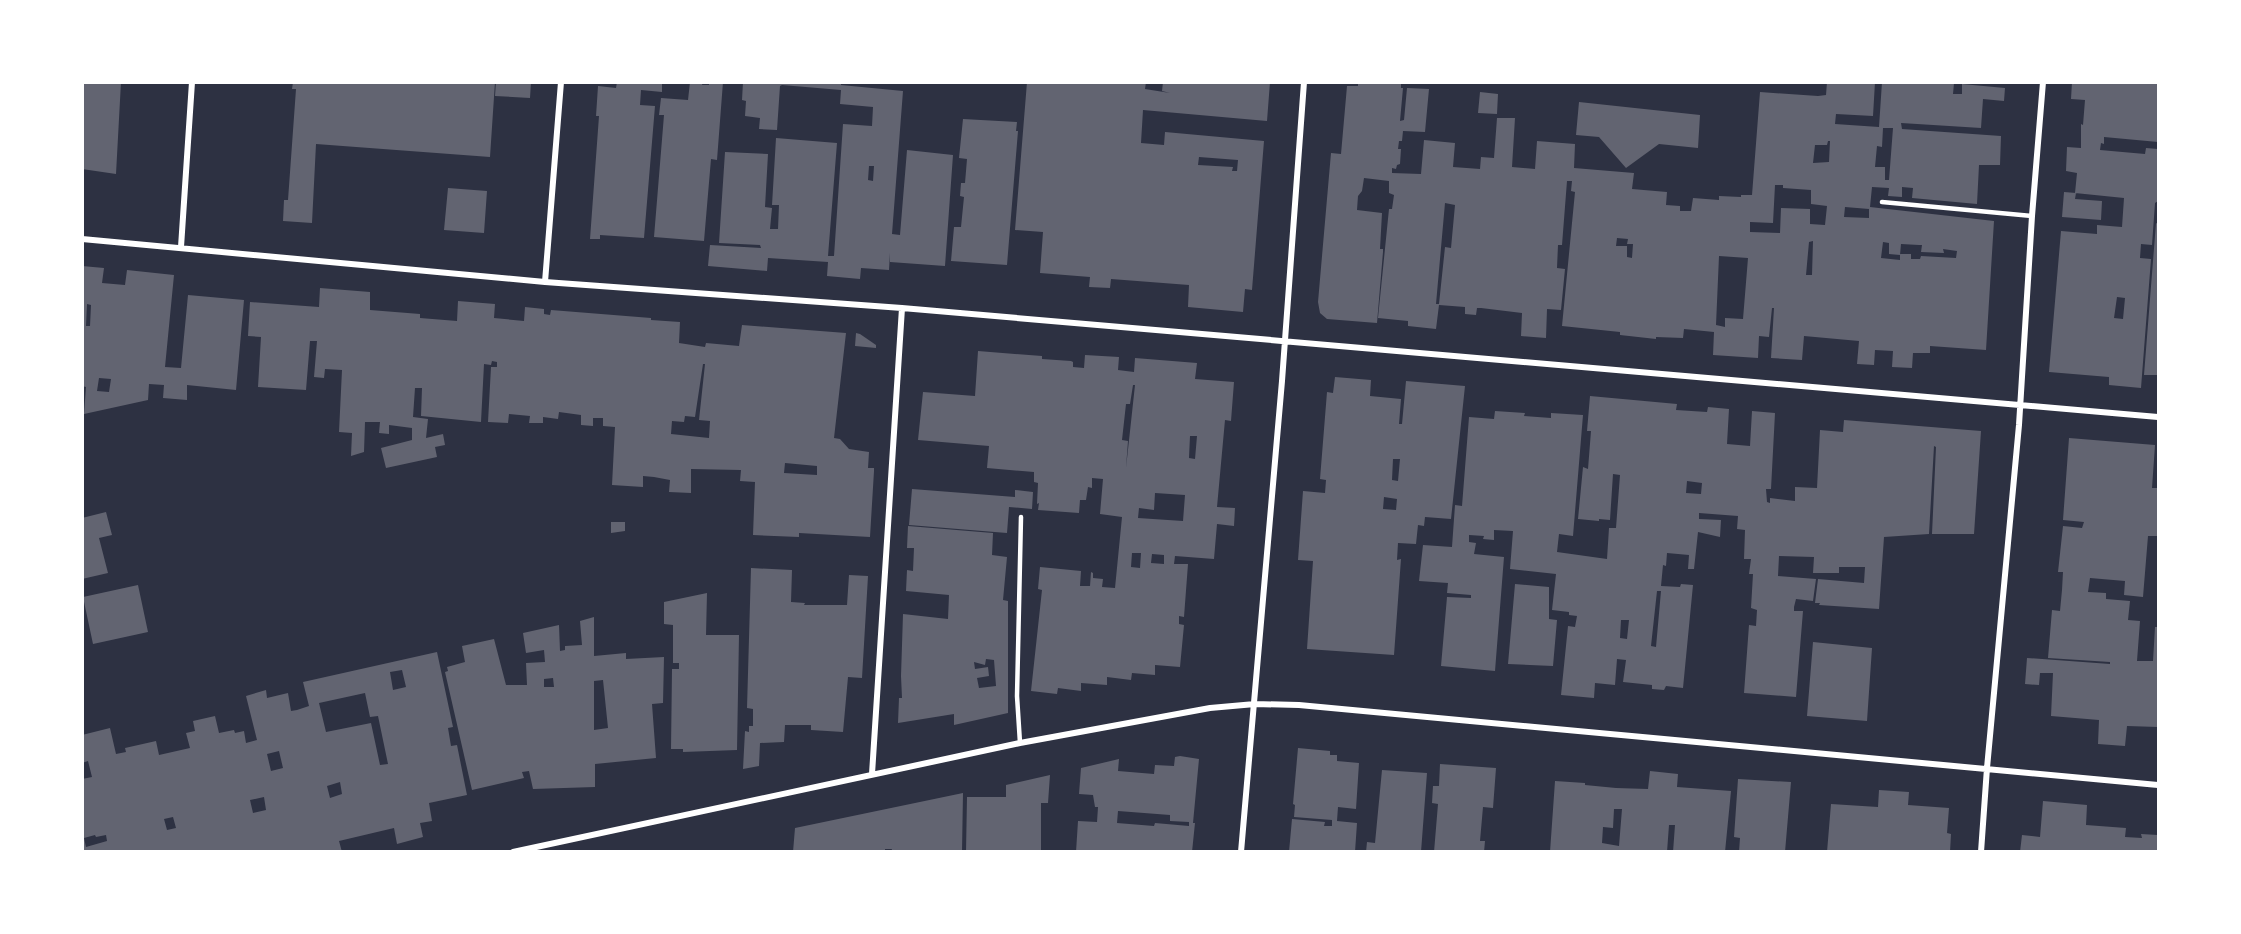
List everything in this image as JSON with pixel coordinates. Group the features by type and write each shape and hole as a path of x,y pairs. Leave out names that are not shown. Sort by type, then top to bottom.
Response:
{"street":[{"path":"181,247 192,82"},
{"path":"545,282 561,82"},
{"path":"1241,852 1255,704 1304,82"},
{"path":"1981,852 2021,405 2032,216 2043,82"},
{"path":"82,239 545,282 902,308 2158,417"},
{"path":"872,774 902,308"},
{"path":"516,851 1020,743 1210,708 1255,704 1299,705 2158,785"}],"lane":[{"path":"1882,202 2032,216"},
{"path":"1020,743 1017,696 1021,517"}],"building":[{"path":"82,82 121,82 116,174 82,169"},
{"path":"293,82 495,82 490,157 316,144 312,223 283,221 284,200 288,200 296,89 292,89"},
{"path":"496,82 531,82 530,98 495,96"},
{"path":"617,82 662,82 662,92 641,90 640,105 655,106 644,238 600,235 600,239 590,239 599,116 596,116 598,86 616,88"},
{"path":"690,82 703,82 702,85 709,85 709,82 723,82 717,160 711,159 704,241 654,237 664,115 659,115 661,98 688,100"},
{"path":"743,82 841,82 841,85 903,91 892,234 900,235 907,150 953,155 945,266 890,262 890,253 889,270 861,268 860,279 827,276 828,262 768,258 767,271 708,266 710,245 761,248 760,245 719,243 725,152 768,154 765,207 772,208 770,229 778,229 779,205 772,205 776,138 837,143 828,256 834,256 843,124 872,126 873,107 840,104 841,90 780,86 777,130 759,129 760,118 745,116 746,101 742,100","holes":["869,166 874,166 873,181 868,180"]},
{"path":"1027,82 1146,82 1145,89 1170,93 1162,91 1163,82 1270,82 1267,121 1143,110 1141,143 1164,145 1165,132 1264,141 1252,290 1245,289 1243,312 1188,307 1189,285 1111,279 1110,288 1089,287 1090,277 1040,273 1043,232 1015,230","holes":["1199,157 1238,160 1237,171 1232,171 1233,167 1198,165"]},
{"path":"1358,82 1401,82 1401,88 1403,88 1400,121 1404,120 1407,88 1429,89 1425,132 1403,131 1398,149 1401,149 1400,164 1396,169 1392,168 1392,173 1421,174 1424,140 1455,143 1453,167 1480,169 1481,157 1494,158 1497,118 1515,118 1512,167 1535,169 1537,141 1575,144 1574,168 1634,173 1632,189 1667,192 1666,205 1680,206 1680,211 1691,211 1693,198 1719,200 1719,196 1752,195 1760,92 1818,96 1826,95 1827,82 1875,82 1873,116 1836,114 1835,124 1879,127 1882,82 1954,83 1953,94 1962,94 1962,84 2005,88 2004,101 1983,99 1981,128 1901,123 1902,129 2001,136 2000,165 1979,165 1977,204 1912,198 1913,188 1902,187 1902,197 1888,196 1889,188 1872,187 1870,207 1994,221 1986,350 1930,346 1930,353 1913,353 1912,368 1892,367 1893,351 1875,350 1874,365 1857,364 1859,341 1804,336 1802,360 1771,358 1774,308 1772,308 1769,337 1759,336 1758,358 1713,355 1714,332 1684,329 1683,338 1656,337 1656,339 1620,335 1620,332 1562,326 1575,192 1571,191 1572,181 1567,181 1562,245 1558,245 1557,268 1565,269 1561,310 1547,309 1546,338 1521,336 1522,313 1481,308 1477,308 1476,315 1465,314 1465,307 1439,305 1436,329 1408,326 1408,321 1378,318 1389,209 1392,209 1394,195 1389,193 1389,181 1364,178 1362,191 1358,196 1357,210 1382,213 1380,249 1383,249 1383,252 1377,323 1327,319 1320,313 1318,302 1331,153 1341,154 1347,86 1358,86","holes":["1883,128 1893,128 1889,180 1885,180 1885,167 1875,167 1877,146 1882,147","1830,141 1829,162 1813,163 1815,145 1827,145","1775,185 1783,185 1783,188 1811,190 1811,204 1827,206 1825,225 1810,224 1810,209 1781,208 1780,233 1750,232 1750,222 1773,223","1445,203 1455,205 1451,248 1445,247 1439,304 1436,304","1845,207 1869,209 1869,218 1844,217","1617,238 1628,239 1627,244 1633,244 1632,258 1627,257 1627,246 1616,246","1813,241 1812,275 1806,275 1809,242","1883,242 1889,243 1889,254 1900,255 1900,260 1881,258","1901,244 1922,245 1921,252 1944,253 1943,249 1957,251 1956,258 1921,256 1920,259 1911,259 1911,254 1900,254","1719,256 1748,258 1743,319 1725,318 1725,327 1716,325"]},
{"path":"2072,82 2158,82 2158,142 2104,137 2104,144 2101,143 2100,150 2145,154 2146,148 2158,149 2158,201 2155,203 2152,245 2141,244 2140,258 2151,259 2141,388 2109,385 2109,377 2049,372 2061,231 2097,234 2097,225 2122,227 2124,198 2075,193 2077,173 2066,171 2067,147 2081,148 2081,124 2083,125 2085,100 2071,99","holes":["2117,297 2125,298 2123,319 2114,318"]},
{"path":"1480,92 1498,94 1497,114 1478,113"},
{"path":"1579,102 1700,115 1698,148 1659,144 1626,168 1599,137 1576,135"},
{"path":"963,119 1017,122 1007,265 951,261 954,227 961,227 964,197 960,196 961,183 965,183 967,159 959,158"},
{"path":"448,188 487,191 484,233 444,230"},
{"path":"2064,192 2076,193 2075,199 2102,201 2101,220 2062,217"},
{"path":"2156,223 2158,224 2158,375 2144,375"},
{"path":"82,266 104,268 102,283 125,285 127,270 174,275 165,367 181,368 188,295 244,300 236,390 187,385 187,400 163,398 164,385 149,384 148,400 84,414 86,387 82,386","holes":["87,304 91,305 90,326 86,326","99,378 111,379 109,392 97,391"]},
{"path":"320,288 370,292 370,310 420,314 420,318 457,321 458,301 495,304 494,318 524,321 525,307 544,309 544,314 550,315 551,310 651,318 651,320 680,322 679,343 705,347 706,343 739,346 742,325 846,333 834,438 840,439 849,449 869,452 868,468 874,468 870,537 799,533 799,537 753,535 755,482 740,481 741,470 691,469 691,493 669,492 670,480 654,477 643,476 643,487 612,485 615,427 603,426 603,418 593,418 593,426 581,425 581,415 559,412 558,419 543,417 543,423 529,423 530,416 509,414 508,423 488,422 491,367 497,367 497,362 492,361 491,365 484,364 481,422 421,416 422,388 415,388 413,417 428,419 426,438 443,434 445,445 435,447 437,457 386,468 381,448 412,440 412,428 389,425 389,434 379,433 380,422 365,422 364,452 351,456 352,433 339,432 342,370 325,369 324,378 314,377 317,341 310,341 306,390 258,387 261,337 248,336 250,302 319,307","holes":["703,364 705,364 699,420 710,421 709,438 671,434 672,421 684,422 685,416 695,417","785,463 817,466 817,475 784,473"]},
{"path":"856,333 876,345 876,348 855,346"},
{"path":"978,351 1042,356 1042,359 1071,361 1073,367 1084,368 1085,355 1119,357 1118,370 1134,372 1135,358 1197,363 1195,379 1234,382 1231,421 1225,420 1217,507 1235,508 1234,526 1217,524 1214,559 1175,556 1174,564 1188,564 1184,617 1179,616 1179,624 1184,625 1180,667 1155,665 1155,675 1132,673 1131,680 1107,677 1107,685 1081,683 1081,691 1058,688 1057,694 1031,691 1042,590 1038,589 1040,567 1081,571 1080,586 1090,586 1091,572 1093,578 1103,579 1102,587 1115,588 1122,517 1100,514 1103,479 1092,478 1092,488 1088,487 1086,500 1080,500 1079,513 1038,510 1038,483 1034,482 1034,472 987,468 989,446 918,440 923,392 975,396","holes":["1133,385 1135,385 1126,468 1128,441 1122,440 1126,404 1130,404","1190,436 1197,436 1195,459 1189,458","1155,493 1185,495 1183,521 1138,518 1139,508 1154,510","1132,553 1141,553 1140,568 1131,567","1152,554 1164,555 1164,564 1151,563"]},
{"path":"1335,377 1371,380 1370,396 1401,399 1399,424 1402,424 1406,381 1465,386 1451,519 1425,517 1424,526 1418,525 1416,544 1398,543 1397,560 1401,559 1394,655 1307,649 1313,561 1298,560 1303,491 1325,493 1326,480 1320,479 1327,392 1333,393","holes":["1393,459 1400,459 1398,481 1392,480","1384,497 1397,499 1396,510 1383,509"]},
{"path":"1590,396 1677,404 1676,410 1707,412 1708,407 1729,409 1727,444 1750,446 1752,411 1775,413 1771,489 1766,489 1767,502 1770,503 1770,498 1795,501 1795,487 1817,488 1820,430 1843,432 1844,420 1981,431 1974,534 1932,534 1936,447 1934,446 1929,534 1884,537 1879,609 1815,603 1818,579 1864,583 1865,567 1839,567 1839,573 1813,573 1814,557 1779,556 1778,576 1816,579 1813,601 1796,599 1794,607 1794,611 1803,611 1796,697 1744,693 1749,625 1756,626 1757,610 1751,608 1753,574 1749,574 1751,559 1744,559 1745,530 1737,529 1738,516 1699,513 1699,519 1721,520 1720,537 1698,532 1694,569 1688,569 1689,555 1667,553 1661,586 1693,585 1683,688 1666,686 1664,690 1652,689 1652,685 1623,682 1626,660 1617,659 1615,685 1595,683 1594,698 1561,695 1568,626 1575,627 1577,616 1569,615 1569,612 1552,610 1556,574 1510,569 1513,531 1494,530 1494,540 1483,539 1484,536 1469,535 1469,542 1476,543 1474,554 1504,557 1495,671 1441,666 1447,597 1471,598 1471,595 1447,593 1448,583 1419,581 1423,545 1452,547 1455,505 1462,506 1469,417 1494,419 1495,411 1551,418 1551,413 1583,415 1573,536 1559,534 1557,552 1607,559 1609,528 1616,528 1620,475 1613,474 1610,520 1578,519 1583,467 1588,469 1591,431 1587,431","holes":["1687,481 1702,483 1701,494 1686,493","1657,591 1661,591 1656,647 1651,646","1621,620 1629,620 1627,639 1620,638"]},
{"path":"2069,438 2155,445 2152,488 2158,488 2158,536 2148,536 2143,597 2124,595 2125,581 2090,578 2088,592 2106,593 2106,599 2130,601 2128,620 2140,621 2137,661 2153,661 2155,627 2158,627 2158,727 2127,726 2125,746 2098,744 2099,720 2051,716 2053,673 2040,673 2039,685 2025,684 2027,658 2110,664 2110,662 2048,658 2052,610 2060,611 2063,572 2058,572 2063,526 2082,528 2084,522 2063,520"},
{"path":"912,489 1015,497 1015,490 1033,492 1032,509 1009,507 1007,533 909,525"},
{"path":"106,512 112,535 99,538 108,573 82,579 82,518"},
{"path":"611,522 625,522 625,531 611,533"},
{"path":"908,526 993,533 992,555 1007,557 1003,600 1008,601 1008,713 954,725 954,714 898,723 899,698 902,698 903,614 948,619 949,595 906,591 907,570 913,571 914,548 907,548","holes":["986,659 994,660 996,686 979,688 977,678 989,676 988,667 975,669 974,662 985,665"]},
{"path":"751,568 792,570 791,602 805,603 804,605 847,605 849,575 868,576 862,678 848,677 843,732 811,730 811,725 785,725 784,742 760,743 759,766 743,769 745,731 749,732 749,726 753,726 753,709 747,708"},
{"path":"1515,584 1549,587 1549,619 1557,620 1553,666 1508,664"},
{"path":"138,585 148,632 93,644 83,597"},
{"path":"707,593 706,635 739,635 737,750 683,752 683,749 671,749 672,669 679,669 679,663 673,663 673,625 664,624 664,602"},
{"path":"594,617 594,656 626,653 626,659 664,657 663,703 652,704 656,758 595,764 595,787 533,789 529,771 522,772 524,778 472,790 445,672 448,671 447,667 465,662 462,646 494,639 506,685 527,685 526,663 545,662 544,650 526,653 523,633 559,625 560,651 565,650 565,646 582,645 580,621","holes":["553,678 554,687 544,687 544,679","603,680 608,728 594,730 594,681"]},
{"path":"1813,642 1872,648 1867,721 1807,716"},
{"path":"437,652 453,727 448,728 451,746 457,745 467,795 429,803 432,821 420,823 423,837 397,844 394,828 339,841 342,852 82,852 82,779 92,777 88,761 82,763 82,735 110,728 116,754 126,752 125,748 156,741 159,755 190,748 186,733 195,731 193,721 215,716 219,733 244,731 246,743 257,740 246,696 266,690 267,698 288,693 291,711 297,710 309,706 303,682","holes":["402,670 406,687 393,690 390,672","365,693 370,717 378,716 388,764 380,765 371,723 326,732 319,703","279,751 283,768 271,771 267,754","340,782 342,794 330,798 327,786","264,797 266,810 253,813 250,800","173,817 176,828 167,830 164,819","106,835 107,841 86,847 84,838"]},
{"path":"1298,748 1330,751 1330,755 1337,755 1337,761 1359,763 1356,809 1338,807 1337,821 1357,823 1355,852 1289,852 1292,819 1325,822 1324,826 1332,826 1332,820 1294,817"},
{"path":"1175,757 1199,759 1192,852 1076,852 1078,821 1097,822 1098,807 1095,807 1093,795 1079,794 1081,768 1119,759 1118,771 1154,774 1155,765 1174,766","holes":["1118,811 1170,815 1170,821 1189,822 1189,826 1117,823"]},
{"path":"1440,764 1496,768 1493,808 1483,807 1480,841 1485,841 1484,852 1434,852 1438,804 1432,803 1433,786 1439,786"},
{"path":"1382,770 1427,773 1421,852 1366,852 1367,842 1375,843"},
{"path":"1650,771 1678,774 1677,787 1731,791 1725,852 1673,852 1675,825 1669,825 1667,852 1550,852 1555,781 1648,789","holes":["1614,809 1622,809 1619,846 1602,843 1603,827 1613,828"]},
{"path":"1050,775 1048,803 1041,803 1041,852 966,852 967,797 1006,797 1006,785"},
{"path":"1738,779 1791,782 1785,852 1739,852 1740,838 1734,837"},
{"path":"1879,790 1909,792 1908,805 1949,808 1947,833 1951,834 1950,852 1827,852 1831,804 1878,807"},
{"path":"963,793 962,852 891,852 892,849 885,849 885,852 793,852 795,828"},
{"path":"2043,801 2087,805 2086,825 2126,828 2125,837 2142,838 2141,834 2158,835 2158,852 2020,852 2022,835 2040,837"}]}
